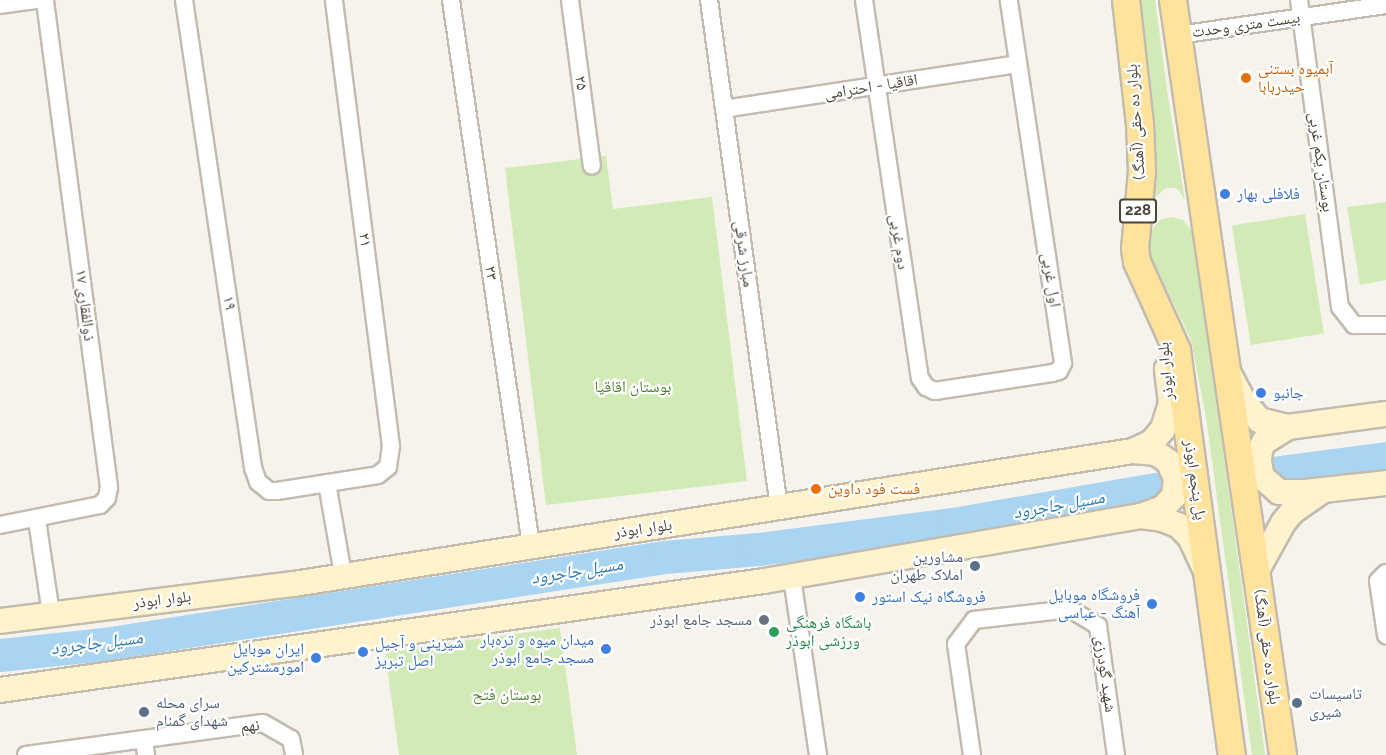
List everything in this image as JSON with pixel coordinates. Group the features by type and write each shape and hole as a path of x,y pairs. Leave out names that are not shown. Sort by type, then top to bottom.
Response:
{"main road":[{"name":"بلوار ده حقی (آهنگ)","path":"1126,0 1140,124 1142,171 1135,249 1137,262 1177,350 1186,414"},
{"path":"1173,0 1229,373 1243,400 1259,420 1288,427 1386,414"},
{"name":"بلوار ابوذر","path":"0,621 294,584 1133,451 1152,442 1163,429 1171,403 1161,316"},
{"name":"بلوار ده حقی (آهنگ)","path":"1229,373 1283,755"},
{"name":"پل پنجم ابوذر","path":"1186,414 1208,576"},
{"path":"1288,427 1264,442 1259,462 1262,477 1268,486 1279,492 1293,493 1386,483"},
{"path":"0,690 792,577 1141,516 1163,508 1174,496 1176,478 1168,461 1156,453 1133,451"},
{"path":"1256,572 1283,523 1292,512 1325,489"},
{"path":"1141,516 1162,519 1178,525 1190,537 1208,576"},
{"name":"228","path":"1208,576 1232,755"}],"street":[{"path":"0,5 38,0"},
{"name":"ذوالفقاری ۱۷","path":"0,525 37,520 100,506 107,498 109,487 45,0"},
{"name":"۱۹","path":"184,0 253,468 258,482 269,490 378,475"},
{"name":"۲۱","path":"334,0 391,446 388,467 378,475"},
{"name":"۲۳","path":"451,0 531,545"},
{"name":"۲۵","path":"570,0 592,166"},
{"name":"مبارز شرقی","path":"709,0 779,508"},
{"name":"دوم غربی","path":"864,0 920,378 926,387 935,391"},
{"path":"1009,0 1018,64"},
{"name":"بوستان یکم غربی","path":"1299,0 1340,307 1354,325 1386,325"},
{"name":"بیست متری وحدت","path":"1178,35 1386,5"},
{"name":"اقاقیا - احترامی","path":"724,109 1018,64"},
{"name":"اول غربی","path":"935,391 1052,374 1059,371 1063,363 1018,64"},
{"path":"327,483 343,575"},
{"path":"37,520 51,614"},
{"path":"1386,573 1378,581 1386,635"},
{"path":"792,577 818,755"},
{"name":"شهید گودرزی","path":"972,755 956,644 974,620 1070,609 1098,626 1116,755"},
{"name":"نهم","path":"26,755 145,747 263,723 293,747"}],"green space":[{"path":"1140,0 1155,0 1185,200 1177,188 1166,188 1148,203 1150,123"},
{"name":"بوستان اقاقیا","path":"606,156 613,209 712,197 747,481 546,505 505,168"},
{"path":"1386,202 1386,280 1360,285 1347,207"},
{"path":"1305,214 1324,334 1251,345 1232,226"},
{"path":"1171,217 1183,220 1191,230 1195,246 1265,755 1252,755 1206,417 1191,340 1150,254 1148,240 1152,229 1160,220"},
{"name":"بوستان فتح","path":"560,628 577,755 399,755 385,651"}],"waterway":[{"name":"مسیل جاجرود","path":"1272,473 1386,458"},
{"name":"مسیل جاجرود","path":"0,655 104,644 665,557 758,549 953,524 1155,489"}],"place":[{"name":"آبمیوه بستنی حیدربابا","path":"1246,78"},
{"name":"فلافلی بهار","path":"1225,194"},
{"name":"جانبو","path":"1261,393"},
{"name":"فست فود داوین","path":"816,489"},
{"name":"مشاورین املاک طهران","path":"975,566"},
{"name":"فروشگاه نیک استور","path":"860,597"},
{"name":"فروشگاه موبایل آهنگ - عباسی","path":"1152,604"},
{"name":"مسجد جامع ابوذر","path":"764,620"},
{"name":"باشگاه فرهنگی ورزشی ابوذر","path":"774,632"},
{"name":"میدان میوه و تره‌بار مسجد جامع ابوذر","path":"606,649"},
{"name":"شیرینی و آجیل اصل تبریز","path":"363,652"},
{"name":"ایران موبایل امورمشترکین","path":"316,658"},
{"name":"تاسیسات شیری","path":"1297,703"},
{"name":"سرای محله شهدای گمنام","path":"144,712"}]}
